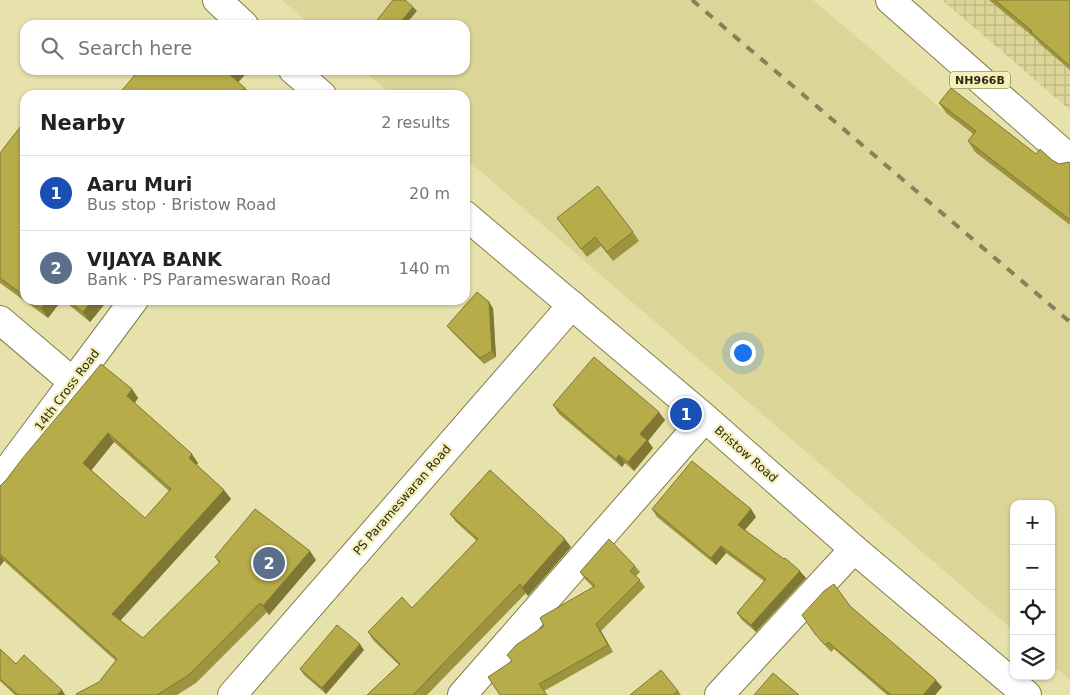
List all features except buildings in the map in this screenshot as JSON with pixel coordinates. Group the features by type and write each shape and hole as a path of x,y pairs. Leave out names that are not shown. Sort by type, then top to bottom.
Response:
{"main road":[{"path":"217,0 239,20"},
{"name":"NH966B","path":"890,0 1070,159"},
{"path":"294,81 312,90"},
{"name":"Bristow Road","path":"470,219 1027,695"},
{"name":"14th Cross Road","path":"0,480 130,305"},
{"name":"PS Parameswaran Road","path":"232,695 572,305"},
{"path":"0,320 73,382"},
{"path":"462,695 705,418"},
{"path":"719,695 854,549"}],"shaded area":[{"path":"282,0 813,0 1070,218 1070,680 1055,667 1055,500 1010,500 1010,628 470,162 470,90 386,90 369,75 470,75 470,20 305,20"},
{"path":"942,0 1070,0 1070,110"}],"railway":[{"path":"692,0 1070,322"}],"place":[{"name":"Aaru Muri","path":"686,414"},
{"name":"VIJAYA BANK","path":"269,563"}]}
